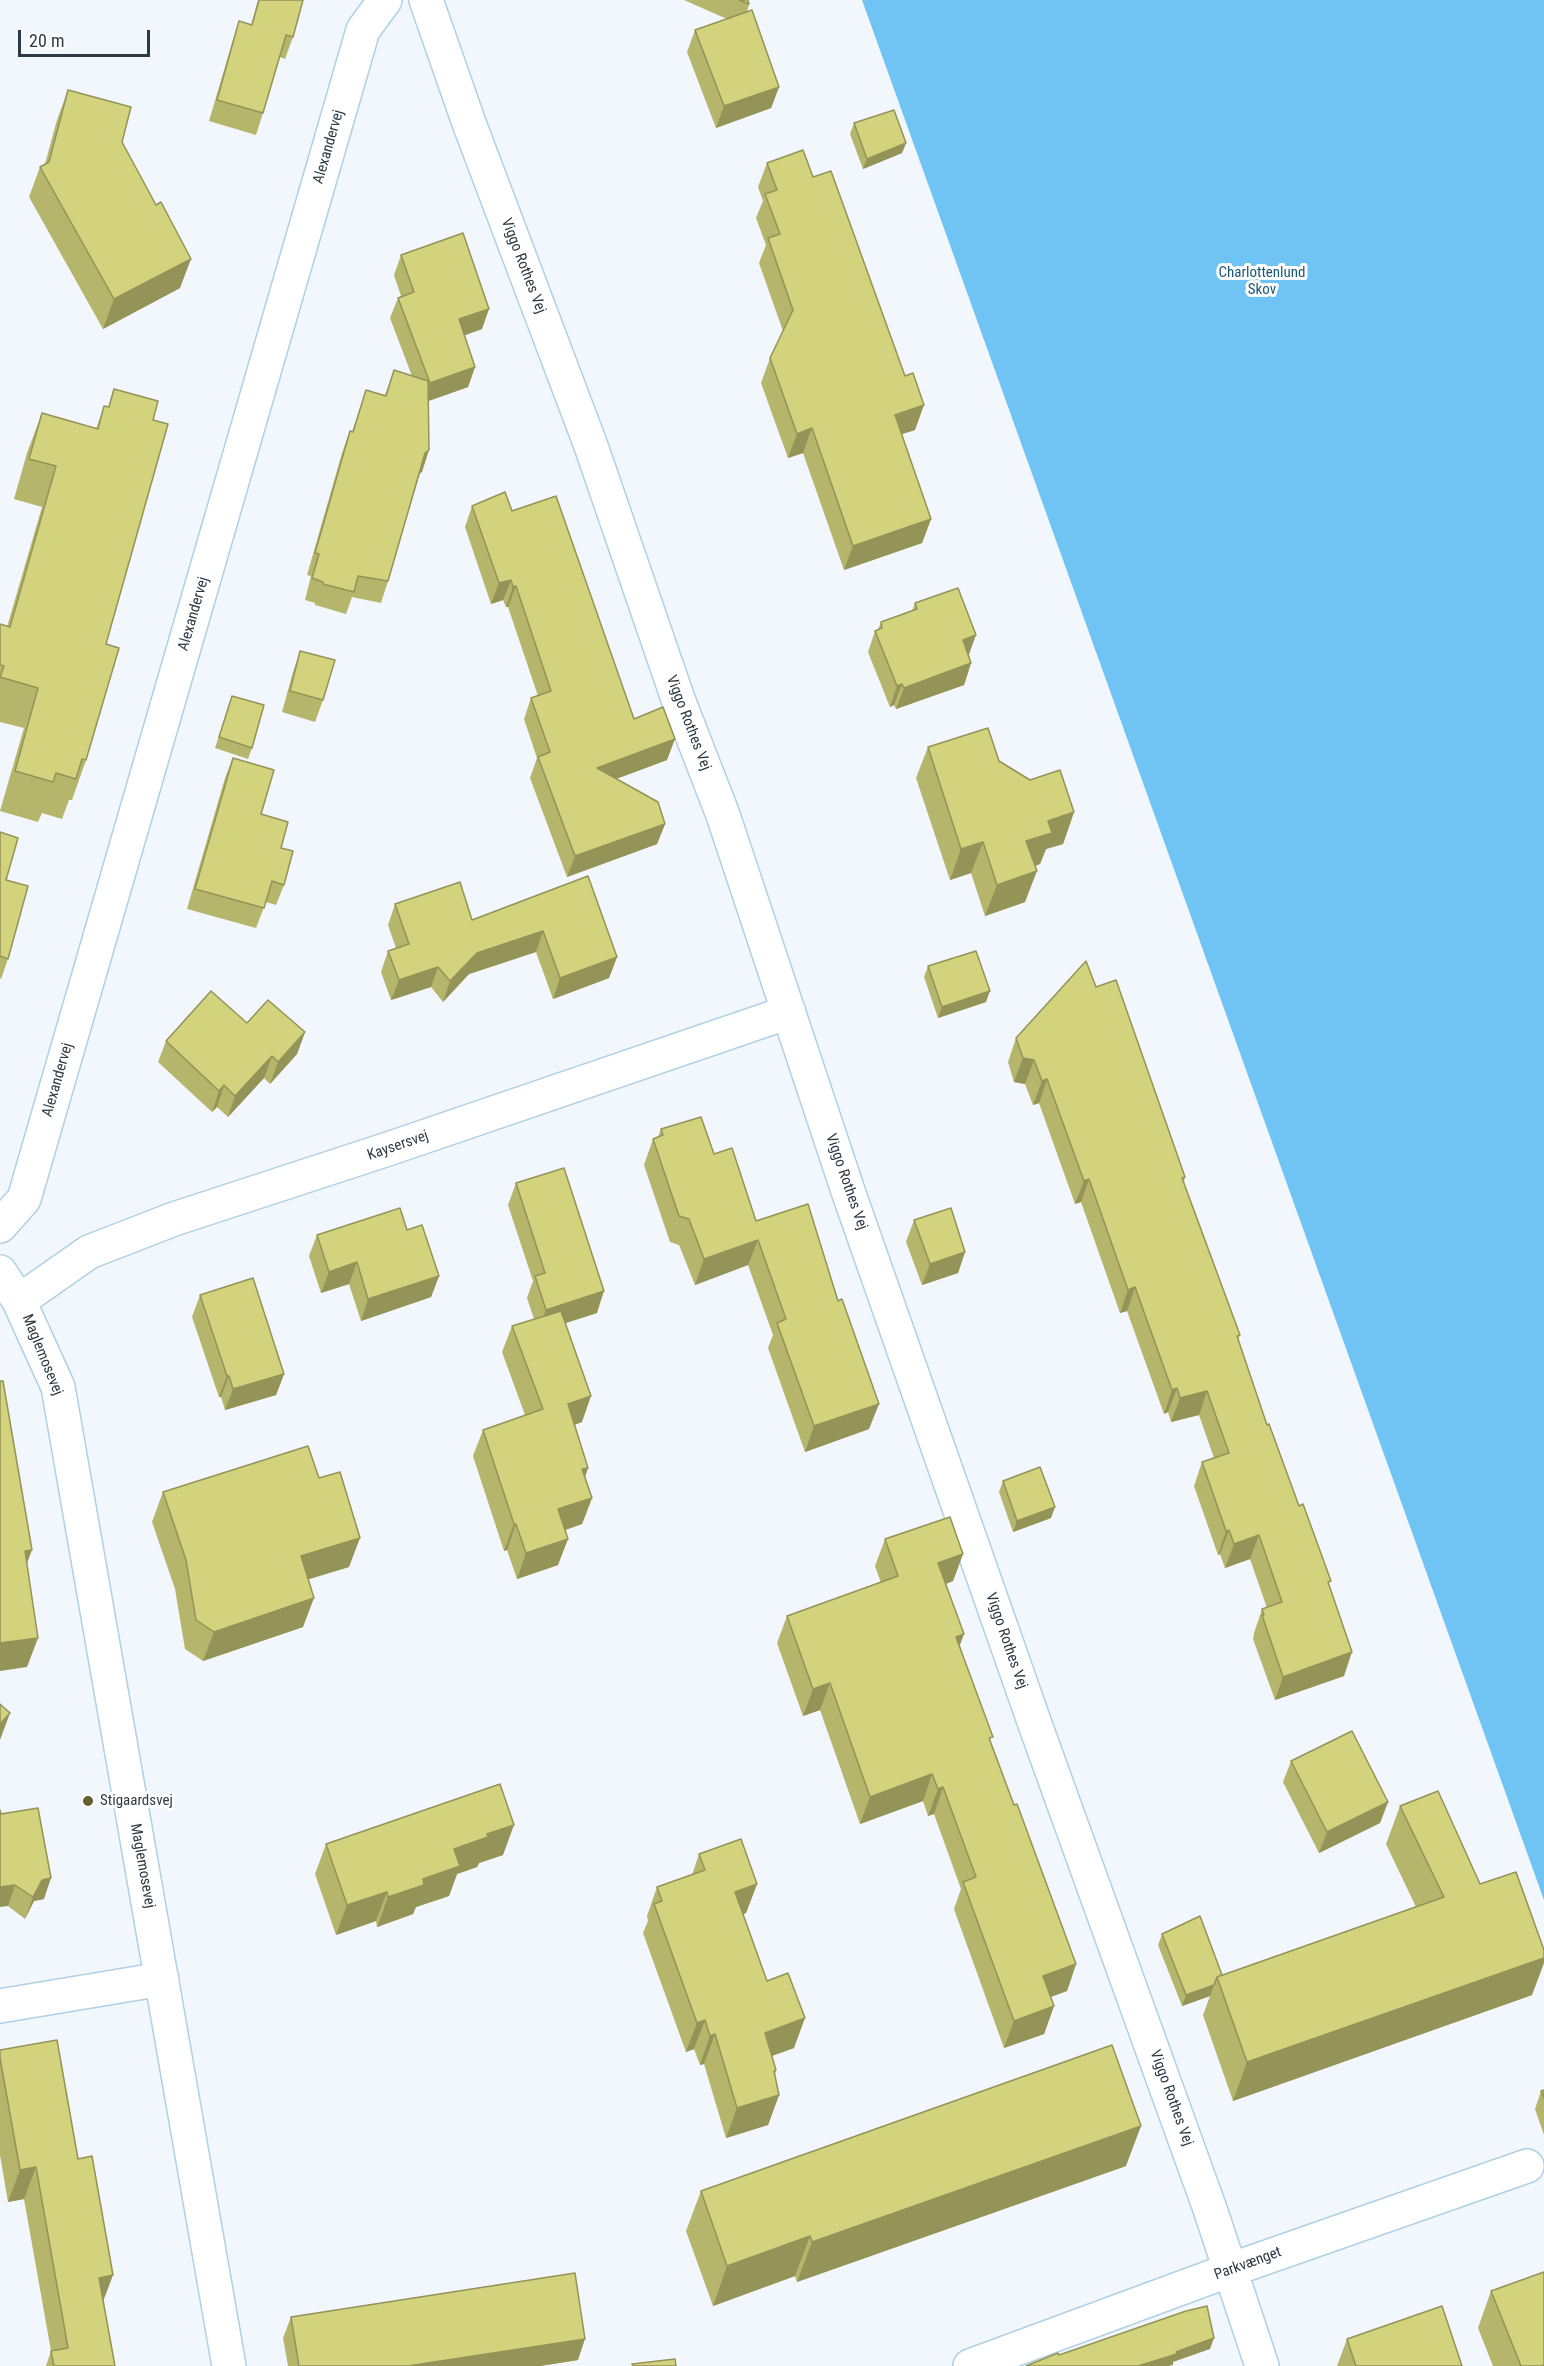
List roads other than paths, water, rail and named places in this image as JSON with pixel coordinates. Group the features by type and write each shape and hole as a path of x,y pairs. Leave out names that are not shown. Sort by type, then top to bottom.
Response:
{"street":[{"name":"Alexandervej","path":"0,1226 24,1199 363,30 385,0"},
{"name":"Viggo Rothes Vej","path":"426,0 469,123 591,447 678,699 723,815 848,1191 1036,1727 1210,2209 1262,2366"},
{"name":"Kaysersvej","path":"19,1301 88,1252 174,1219 388,1149 789,1012"},
{"name":"Maglemosevej","path":"0,1272 19,1301 58,1388 229,2366"},
{"path":"0,2006 162,1979"},
{"name":"Parkvænget","path":"970,2366 1230,2270 1527,2166"}],"place":[{"name":"Stigaardsvej","path":"88,1801"}],"park label":[{"name":"Charlottenlund Skov","path":"1262,282"}]}
